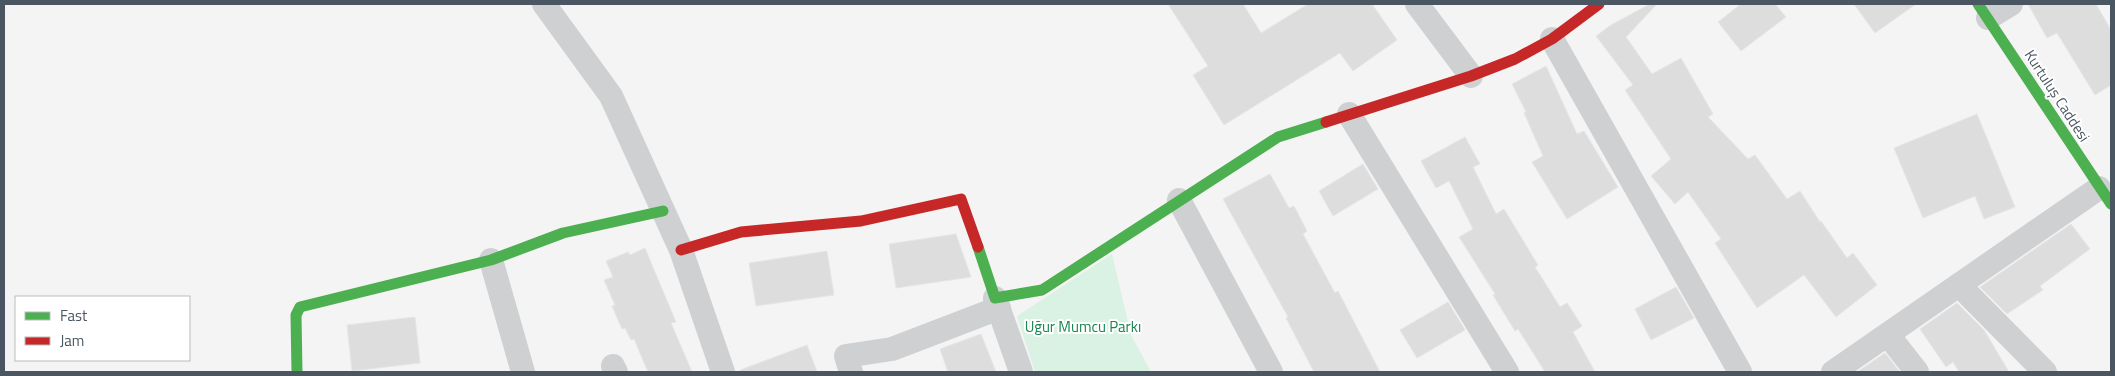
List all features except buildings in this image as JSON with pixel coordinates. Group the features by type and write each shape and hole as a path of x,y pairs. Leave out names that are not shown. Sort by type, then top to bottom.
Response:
{"street":[{"path":"544,4 611,96 680,250 723,372"},
{"path":"1417,4 1471,76"},
{"path":"851,372 846,356 892,350 997,303 1042,290 1278,138 1515,60 1552,39 1599,4"},
{"path":"1983,11 2011,4"},
{"name":"Kurtuluş Caddesi","path":"1983,11 2105,196"},
{"path":"1552,39 1740,372"},
{"path":"1349,114 1507,372"},
{"path":"1833,372 1959,285 2105,196"},
{"path":"680,250 741,232 861,221 961,199 1021,372"},
{"path":"1179,200 1271,372"},
{"path":"296,372 296,315 300,307 491,260 563,233 663,211"},
{"path":"491,260 523,372"},
{"path":"1959,285 2045,372"},
{"path":"1888,335 1917,372"}],"green space":[{"name":"Uğur Mumcu Parkı","path":"1112,254 1131,335 1151,372 1035,372 1017,316"}],"traffic: fast":[{"path":"1978,4 2111,204"},
{"path":"978,247 995,298 1042,290 1278,137 1326,122"},
{"path":"297,372 296,315 300,307 491,260 563,233 663,211"}],"traffic: jam":[{"path":"1326,122 1471,76 1515,59 1552,39 1599,4"},
{"path":"681,250 741,232 861,221 961,199 978,247"}]}
